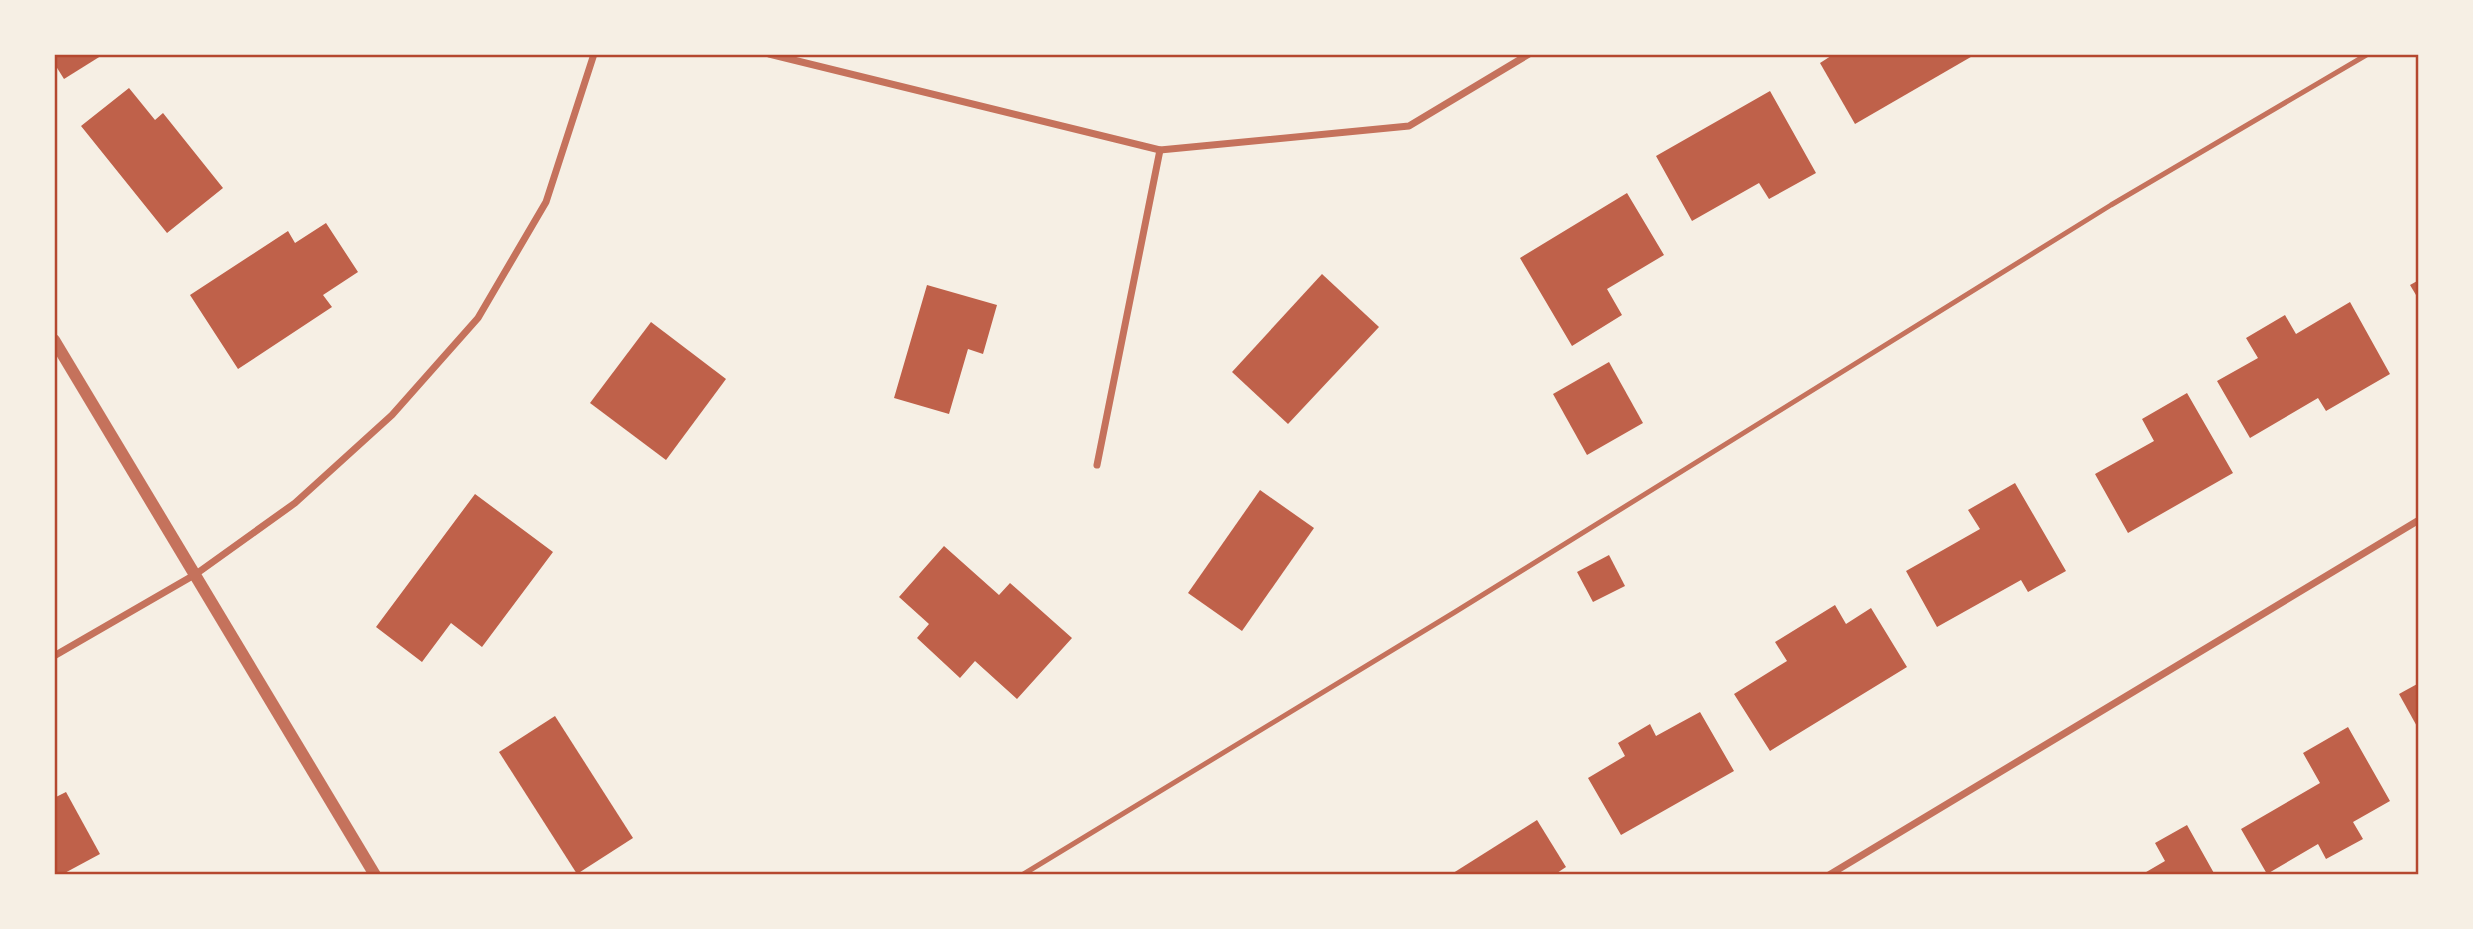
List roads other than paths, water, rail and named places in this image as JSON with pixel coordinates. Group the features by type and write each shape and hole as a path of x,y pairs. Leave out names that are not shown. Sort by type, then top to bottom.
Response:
{"street":[{"path":"54,656 196,574 295,503 392,415 478,318 546,202 594,54"},
{"path":"769,54 1160,150 1409,126 1529,54"},
{"path":"1097,465 1160,150"},
{"path":"54,340 375,875"},
{"path":"1829,875 2419,520"}],"lane":[{"path":"1022,875 1618,512 2111,205 2368,54"}]}
